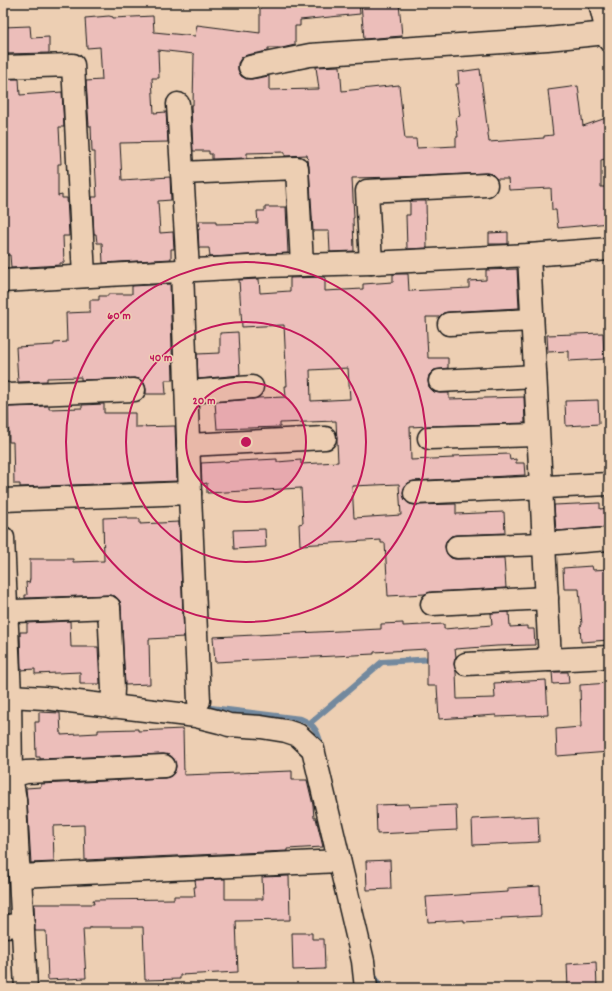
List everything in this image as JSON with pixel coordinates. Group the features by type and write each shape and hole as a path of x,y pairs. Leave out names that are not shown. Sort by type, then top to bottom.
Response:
{"street":[{"path":"250,67 310,55 547,39 607,31 600,3"},
{"path":"3,67 73,65 84,276"},
{"path":"178,104 185,270 188,446 200,701"},
{"path":"182,173 297,168 302,265"},
{"path":"371,263 367,191 486,185"},
{"path":"3,280 185,270 529,255 609,249"},
{"path":"529,255 537,435 550,653"},
{"path":"449,324 532,320"},
{"path":"440,381 535,376"},
{"path":"187,397 200,391 252,387"},
{"path":"3,393 10,395 134,390"},
{"path":"429,438 537,435"},
{"path":"188,446 324,438"},
{"path":"415,493 609,484"},
{"path":"3,500 190,493"},
{"path":"3,538 11,776 15,800 13,926 26,988"},
{"path":"457,547 544,544 609,539"},
{"path":"432,604 547,598"},
{"path":"5,614 15,611 109,607 113,700"},
{"path":"466,664 550,653 609,657"},
{"path":"8,691 113,700 196,716 230,726 274,728 298,735 313,749 363,961 366,988"},
{"path":"11,776 26,772 164,766"},
{"path":"14,868 339,861"}],"building":[{"path":"260,3 359,3 360,14 300,20 300,26 295,26 295,45 282,48 268,48 268,51 242,57 238,63 238,70 241,76 246,79 269,76 269,90 319,89 316,67 340,66 342,91 399,85 405,139 416,139 417,148 456,146 456,137 458,137 456,117 460,116 456,84 459,84 458,72 480,69 489,142 544,138 544,136 553,135 548,90 578,86 583,126 609,117 609,158 601,160 601,187 609,187 609,223 558,228 556,210 552,210 551,188 509,190 508,179 497,179 492,174 352,178 354,251 330,252 329,231 313,231 307,155 285,156 285,152 247,153 247,158 212,159 212,154 209,154 209,151 193,151 191,105 193,105 194,54 158,50 159,78 152,78 154,113 166,112 168,142 120,143 122,180 170,177 171,200 158,201 160,233 173,232 174,249 171,249 171,259 103,263 102,243 97,243 96,234 94,234 92,197 97,197 95,152 92,152 86,81 102,80 100,47 87,48 85,18 109,16 113,18 153,16 154,32 195,36 197,25 260,33"},
{"path":"361,3 399,3 402,36 364,39"},
{"path":"30,26 31,38 49,37 49,53 3,54 3,27"},
{"path":"3,79 19,79 20,95 62,92 64,127 59,127 61,164 58,164 58,196 62,195 62,198 67,198 69,236 63,236 64,263 60,263 60,265 11,268 10,255 4,255 4,202 7,202 7,189 5,125 3,125"},
{"path":"410,201 426,201 427,248 407,249 406,215 410,215"},
{"path":"265,207 286,207 288,253 210,257 209,248 199,248 199,221 216,221 216,224 258,223 257,211 265,211"},
{"path":"508,232 508,244 489,244 489,233"},
{"path":"517,269 519,308 448,312 443,313 439,317 426,317 428,358 448,358 448,368 434,370 429,375 429,387 434,392 449,393 449,399 524,397 525,423 410,427 411,460 453,458 453,456 509,454 510,460 516,459 516,463 524,463 525,475 414,481 408,483 404,488 403,493 405,500 410,504 456,504 456,514 504,512 505,533 451,536 446,541 445,547 447,554 451,558 504,558 506,588 388,596 385,543 381,543 381,540 300,545 299,524 303,523 301,488 207,493 207,483 202,484 201,463 277,459 277,462 301,460 301,464 338,462 336,421 280,423 280,427 217,429 215,402 286,397 285,386 287,386 284,325 242,327 239,280 259,279 260,293 290,291 290,278 325,277 325,291 363,289 363,284 393,282 393,274 408,274 409,291 469,288 469,281 486,280 486,270","holes":["348,368 350,399 311,401 310,370","399,484 401,515 354,518 352,486"]},
{"path":"170,284 173,380 165,380 166,394 146,394 144,383 139,379 134,378 81,380 81,377 47,378 47,381 18,382 16,347 54,345 54,343 67,342 66,313 90,312 90,300 99,300 99,296 108,296 108,294 132,294 132,286"},
{"path":"238,332 240,375 198,379 197,354 220,353 220,333"},
{"path":"603,333 604,359 569,361 569,351 548,352 547,335"},
{"path":"598,400 599,424 566,426 565,401"},
{"path":"104,404 104,413 135,413 135,427 175,426 177,481 20,487 20,484 14,484 13,442 9,442 8,407 49,406 49,409 82,408 82,405"},
{"path":"600,503 600,509 609,508 609,527 556,531 554,505"},
{"path":"128,517 128,519 140,519 140,524 179,522 184,637 149,639 150,684 125,685 121,606 120,601 115,596 25,598 25,595 27,595 26,582 29,583 30,579 30,559 73,559 73,562 104,561 103,518"},
{"path":"265,529 266,547 234,549 233,530"},
{"path":"592,566 593,570 609,569 609,640 581,642 580,626 582,625 579,589 564,589 563,568"},
{"path":"509,612 510,627 527,626 527,629 534,629 535,645 455,649 456,657 454,664 456,672 457,699 495,698 494,683 546,680 548,715 496,717 496,715 439,719 437,686 427,686 427,649 374,652 374,654 215,662 213,637 381,629 381,624 403,623 403,626 444,624 444,629 492,625 491,613"},
{"path":"70,621 71,647 98,647 100,684 80,684 80,672 35,674 35,669 21,670 20,632 27,632 27,623"},
{"path":"552,672 568,672 569,683 553,684"},
{"path":"609,683 609,752 557,756 556,729 581,727 580,685"},
{"path":"39,712 60,713 61,735 98,733 98,730 138,729 138,731 183,729 184,775 292,771 292,780 307,780 313,805 314,818 316,818 323,847 287,849 287,851 85,860 84,825 53,826 54,862 31,863 26,788 41,787 41,784 165,778 171,776 175,771 176,766 174,759 169,755 163,754 40,759 40,757 36,757 35,722 39,722"},
{"path":"408,804 409,807 456,805 457,830 377,834 376,805"},
{"path":"538,816 539,842 473,845 472,819"},
{"path":"390,860 391,889 367,890 366,861"},
{"path":"289,876 290,920 236,921 238,972 180,975 180,979 145,980 143,927 90,927 90,929 83,929 86,978 48,980 46,931 35,931 34,904 94,904 93,900 174,899 174,896 195,896 195,880 225,879 225,899 263,899 262,877"},
{"path":"540,886 541,916 464,922 464,920 428,922 426,897 508,892 508,888"},
{"path":"292,933 312,933 312,939 324,939 325,969 293,970"},
{"path":"596,962 597,988 568,988 567,964"}],"waterway":[{"path":"310,723 382,662 434,659"},
{"path":"203,707 301,719 306,721 316,730 322,748"},
{"path":"374,975 380,988"}]}
